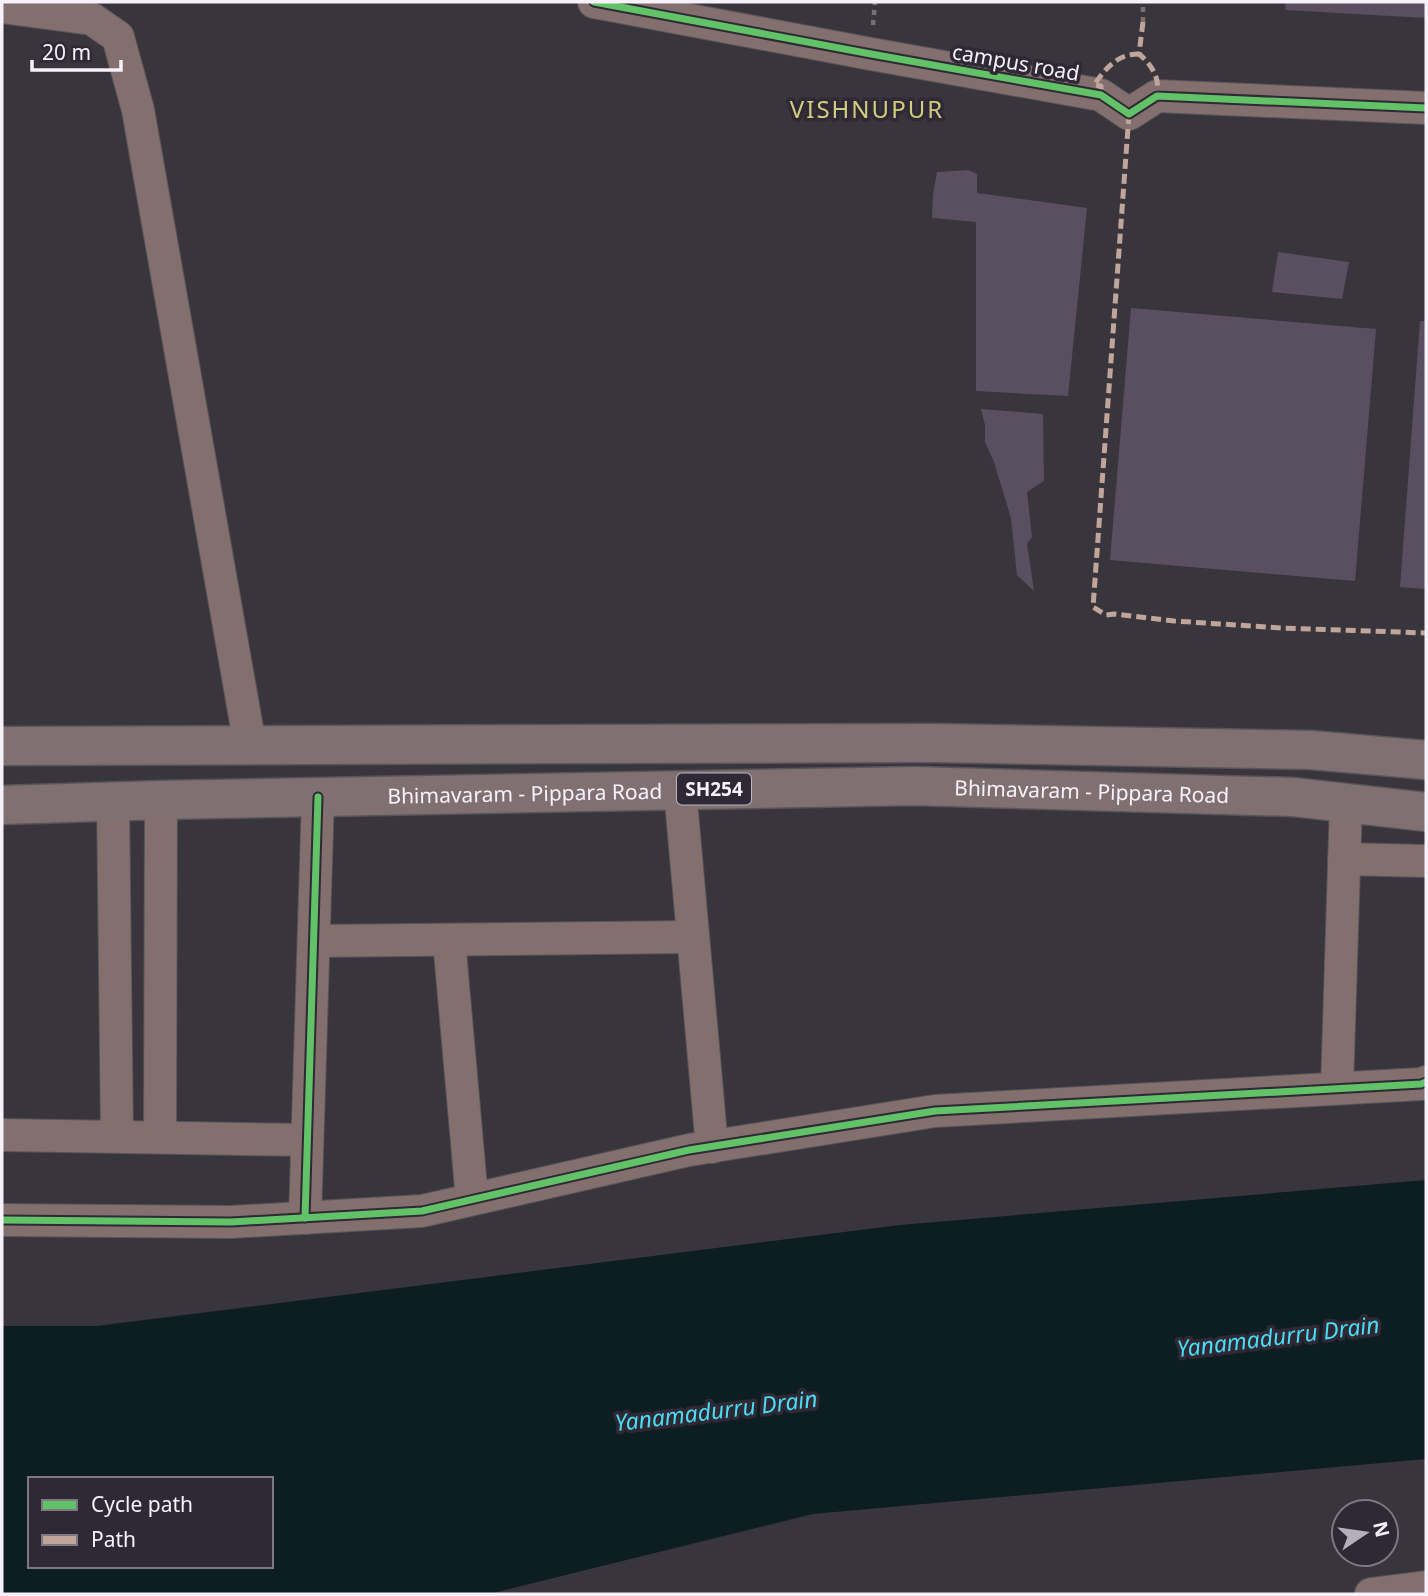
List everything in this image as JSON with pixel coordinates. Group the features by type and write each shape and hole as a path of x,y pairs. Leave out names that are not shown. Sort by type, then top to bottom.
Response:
{"main road":[{"name":"Bhimavaram - Pippara Road","path":"2,746 934,743 1311,750 1426,760"},
{"name":"Bhimavaram - Pippara Road","path":"2,805 915,786 1293,797 1426,812"}],"street":[{"name":"campus road","path":"594,2 1101,95 1129,114 1157,96 1426,108"},
{"path":"2,7 92,19 118,37 138,110 250,745"},
{"path":"680,790 712,1147"},
{"path":"305,1218 318,797"},
{"path":"160,1137 161,800"},
{"path":"113,801 117,1136"},
{"path":"1336,1088 1346,803"},
{"path":"1344,859 1426,861"},
{"path":"314,941 693,937"},
{"path":"449,940 472,1199"},
{"path":"2,1220 231,1222 422,1211 690,1150 935,1111 1426,1082"},
{"path":"2,1135 307,1140"},
{"path":"1371,1594 1426,1587"}],"path":[{"path":"1143,2 1143,22"}],"water":[{"name":"Yanamadurru Drain","path":"1426,1180 1426,1459 813,1514 489,1594 2,1594 2,1326 96,1326 900,1225"}],"building":[{"path":"1286,2 1426,2 1426,18 1285,10"},
{"path":"968,170 977,174 977,193 1087,208 1068,396 976,391 976,222 932,218 937,172"},
{"path":"1278,252 1349,262 1342,299 1272,292"},
{"path":"1131,308 1376,329 1355,581 1110,560"},
{"path":"1420,321 1426,321 1426,589 1400,587"},
{"path":"981,409 1043,414 1044,481 1027,492 1032,537 1027,544 1034,591 1017,575 1011,518 985,442"}],"marked path":[{"path":"1143,22 1139,54 1153,71 1157,91"},
{"path":"1101,91 1101,86 1094,85 1108,68 1124,56 1139,54"},
{"path":"1129,114 1093,607 1106,615 1174,621 1426,633"}],"cycle path":[{"path":"594,2 1101,95 1129,114 1157,96 1426,108"},
{"path":"305,1218 318,797"},
{"path":"2,1220 231,1222 422,1211 689,1150 935,1111 1426,1082"}],"district":[{"name":"VISHNUPUR","path":"867,108"}]}
